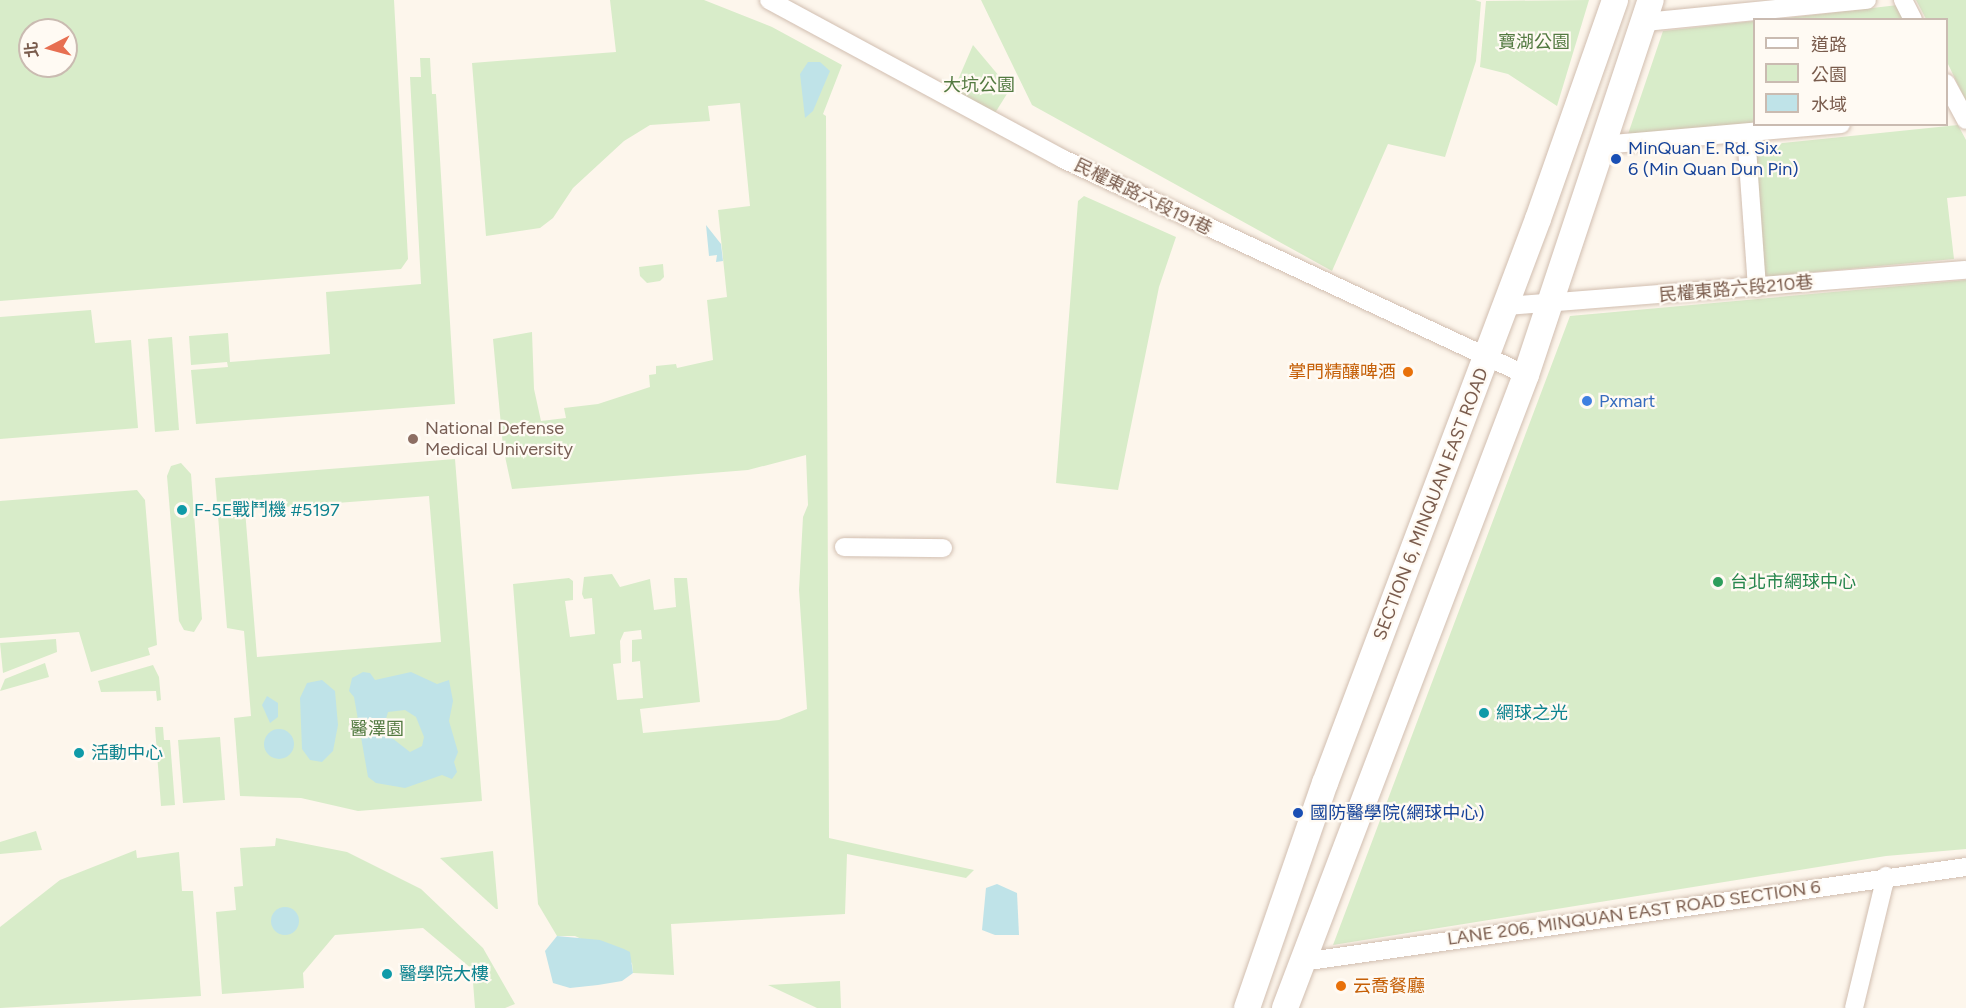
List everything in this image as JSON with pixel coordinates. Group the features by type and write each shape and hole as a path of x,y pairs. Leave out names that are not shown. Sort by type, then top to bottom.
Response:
{"main road":[{"name":"SECTION 6, MINQUAN EAST ROAD","path":"1247,1008 1325,783 1506,306 1615,0"},
{"path":"1285,1008 1526,375 1648,11"}],"street":[{"name":"民權東路六段191巷","path":"769,0 1063,159 1526,375"},
{"path":"1648,11 1867,0"},
{"path":"1903,0 1912,18"},
{"path":"1948,86 1958,116"},
{"path":"1602,145 1822,126"},
{"path":"1746,134 1757,288"},
{"name":"民權東路六段210巷","path":"1506,306 1551,305 1966,270"},
{"path":"844,547 943,548"},
{"name":"LANE 206, MINQUAN EAST ROAD SECTION 6","path":"1302,962 1886,876 1966,867"},
{"path":"1854,1008 1886,876"}],"green space":[{"path":"0,0 394,0 408,259 401,269 0,301"},
{"path":"610,0 704,0 772,27 842,65 823,114 826,116 829,838 974,870 966,878 847,854 845,914 671,924 674,975 633,973 632,963 575,936 557,936 538,904 513,584 569,578 573,581 573,600 565,601 570,637 595,634 592,598 584,599 582,594 584,577 612,574 620,587 650,579 654,610 676,607 674,578 687,578 700,702 640,709 643,733 779,720 807,709 799,590 803,517 808,505 806,455 748,470 512,489 503,447 493,339 532,332 534,389 541,421 566,418 564,408 598,404 650,387 649,375 656,374 656,366 676,364 677,368 713,360 707,300 727,297 718,210 750,206 740,103 708,106 710,121 650,125 624,141 573,188 553,218 540,228 486,236 472,63 616,52","holes":["641,630 642,639 632,640 632,662 640,661 643,698 617,700 613,664 621,663 620,641 624,632"]},
{"path":"981,0 1475,0 1481,2 1476,61 1445,157 1388,144 1332,271 1032,105"},
{"name":"寶湖公園","path":"1589,0 1557,106 1508,74 1480,67 1486,1"},
{"path":"1916,0 1966,0 1966,101 1948,64 1948,18 1925,18"},
{"path":"1898,5 1904,18 1786,18"},
{"path":"1753,21 1753,124 1625,143 1663,31"},
{"name":"大坑公園","path":"973,45 1010,89 995,113 951,96"},
{"path":"420,58 430,58 432,94 436,94 455,404 196,424 191,370 228,367 227,362 191,365 189,336 228,333 230,362 330,354 326,292 421,284 410,77 421,77"},
{"path":"1958,125 1966,140 1966,196 1947,198 1954,259 1763,277 1753,146"},
{"path":"1084,196 1176,237 1159,287 1118,490 1056,483 1078,201"},
{"path":"663,264 664,277 660,281 647,283 640,276 639,267"},
{"name":"台北市網球中心","path":"1966,280 1966,849 1886,856 1333,945 1570,316"},
{"path":"91,310 95,343 131,340 138,428 0,439 0,317"},
{"path":"172,337 179,430 155,432 148,339"},
{"name":"醫澤園","path":"455,459 482,801 358,811 301,798 240,796 234,718 251,716 244,631 227,628 215,478","holes":["429,496 441,642 257,657 245,510"]},
{"path":"181,463 191,474 202,619 194,632 184,630 179,621 167,476 171,466"},
{"path":"137,490 145,500 157,645 148,648 150,655 91,672 79,632 0,638 0,501"},
{"path":"56,639 57,652 3,673 0,643"},
{"path":"45,663 49,677 0,691 5,679"},
{"path":"153,665 159,677 161,700 157,701 156,691 101,692 98,681"},
{"path":"155,727 163,727 164,740 170,740 175,805 161,806"},
{"path":"220,737 225,800 183,803 178,740"},
{"path":"36,831 42,850 0,854 0,842"},
{"path":"276,838 347,852 421,889 483,948 515,1004 505,1008 475,1008 472,969 423,928 335,935 303,973 304,988 222,994 216,912 236,910 234,887 243,886 240,848 275,846"},
{"path":"136,850 137,858 179,852 182,891 193,891 201,996 0,1008 0,927 60,880"},
{"path":"493,851 498,909 440,858"},
{"path":"840,981 841,1008 817,1008 768,985"}],"water":[{"path":"808,62 820,62 830,71 813,111 805,118 800,74"},
{"path":"706,225 721,244 723,261 716,262 717,255 709,256"},
{"path":"363,672 370,673 375,680 411,672 437,684 449,680 453,701 449,721 458,752 454,762 457,772 452,779 442,775 405,788 376,783 368,777 354,697 349,691 352,678","holes":["405,710 416,717 424,737 422,746 410,752 392,738 385,722 388,712"]},
{"path":"322,680 335,691 338,725 333,751 322,762 310,760 302,749 300,698 307,683"},
{"path":"267,696 278,703 278,717 270,723 262,705"},
{"path":"279,729 285,730 293,738 293,750 285,758 279,759 273,758 265,750 264,744 265,738 273,730"},
{"path":"997,884 1017,893 1019,935 995,935 982,930 986,888"},
{"path":"285,907 295,911 299,921 295,931 285,935 275,931 271,921 275,911"},
{"path":"557,936 600,940 624,949 630,952 633,973 622,981 598,985 570,988 553,983 545,951"}],"place":[{"name":"MinQuan E. Rd. Six. 6 (Min Quan Dun Pin)","path":"1616,159"},
{"name":"掌門精釀啤酒","path":"1408,372"},
{"name":"Pxmart","path":"1587,401"},
{"name":"National Defense Medical University","path":"413,439"},
{"name":"F-5E戰鬥機 #5197","path":"182,510"},
{"name":"台北市網球中心","path":"1718,582"},
{"name":"網球之光","path":"1484,713"},
{"name":"活動中心","path":"79,753"},
{"name":"國防醫學院(網球中心)","path":"1298,813"},
{"name":"醫學院大樓","path":"387,974"},
{"name":"云喬餐廳","path":"1341,986"}]}
